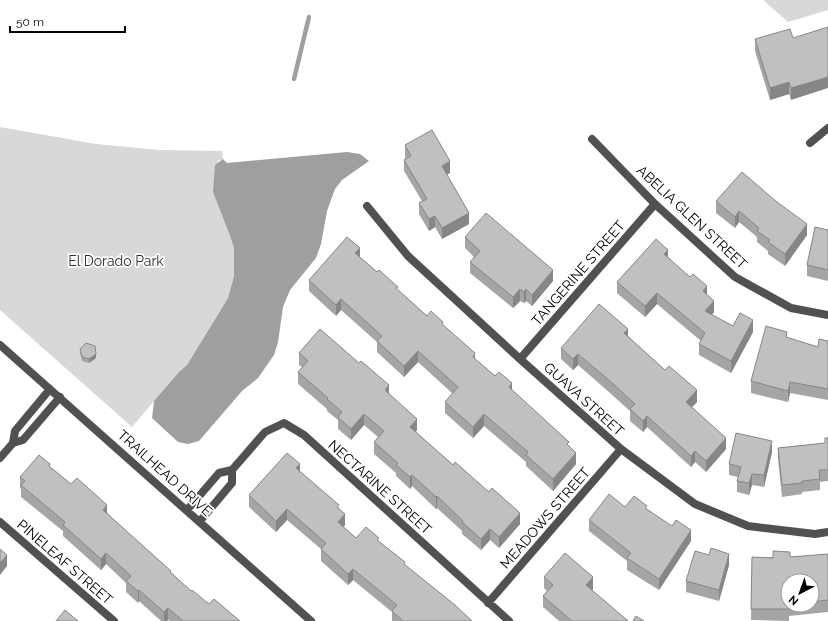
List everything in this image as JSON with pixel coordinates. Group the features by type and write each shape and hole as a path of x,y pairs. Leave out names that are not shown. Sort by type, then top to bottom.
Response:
{"street":[{"path":"810,143 828,128"},
{"name":"ABELIA GLEN STREET","path":"592,139 655,204 735,277 791,308 828,315"},
{"name":"TANGERINE STREET","path":"520,359 655,204"},
{"name":"GUAVA STREET","path":"367,206 408,256 520,359 621,449 695,504 748,526 816,534 828,532"},
{"name":"TRAILHEAD DRIVE","path":"0,345 311,621"},
{"path":"0,458 13,443 15,430 50,389"},
{"path":"13,443 23,440 60,397"},
{"name":"NECTARINE STREET","path":"187,510 219,473 232,470 265,432 284,423 304,435 509,621"},
{"name":"MEADOWS STREET","path":"488,603 621,449"},
{"name":"NECTARINE STREET","path":"200,522 232,483 232,470"},
{"name":"PINELEAF STREET","path":"0,522 114,621"}],"green space":[{"path":"763,0 828,0 828,10 788,22"},
{"name":"El Dorado Park","path":"0,127 96,144 159,150 222,151 223,159 218,161 229,233 234,248 234,276 228,298 187,365 179,372 132,427 0,310"}],"shaded area":[{"path":"347,152 360,154 369,161 342,180 335,189 327,211 321,244 316,258 290,290 283,307 278,342 274,355 258,378 242,391 199,441 188,444 178,442 152,418 154,401 187,365 228,298 234,276 234,248 213,192 215,165 223,159 227,163"}],"building":[{"path":"828,27 828,77 791,88 789,82 770,88 755,39 790,29 793,38"},
{"path":"432,130 450,161 442,166 469,213 442,228 435,216 429,219 419,203 427,199 404,160 411,156 405,145"},
{"path":"742,172 777,202 807,224 785,254 768,242 770,240 757,231 759,228 739,211 735,217 716,201"},
{"path":"486,213 553,270 532,295 526,289 524,292 520,289 513,297 470,262 480,251 465,237"},
{"path":"815,227 828,230 828,270 807,265"},
{"path":"347,237 360,248 355,253 377,272 379,270 398,287 396,288 427,316 431,311 443,322 442,324 475,353 473,357 495,376 499,372 512,383 509,387 569,442 567,444 576,453 553,479 526,455 528,452 484,414 473,427 445,402 458,387 418,351 404,366 377,341 382,336 341,299 336,305 309,280"},
{"path":"656,239 668,250 664,254 690,277 693,274 707,286 703,291 714,301 705,311 733,326 740,313 753,320 731,361 699,344 705,333 657,293 645,306 617,282"},
{"path":"599,304 628,329 624,333 665,370 669,366 697,390 686,402 726,438 706,461 695,451 691,456 647,416 643,421 630,409 635,404 610,381 578,354 573,359 561,348"},
{"path":"766,326 787,332 786,337 818,347 819,339 828,341 828,389 790,382 788,391 751,381"},
{"path":"320,329 359,363 361,361 389,385 385,390 417,419 410,427 453,465 455,462 489,492 492,488 520,513 499,537 490,529 481,539 437,496 436,497 412,475 410,477 396,465 398,463 374,442 384,431 364,414 351,429 338,417 342,412 298,372 308,361 299,353"},
{"path":"86,343 95,346 96,354 89,359 82,357 80,349"},
{"path":"736,433 772,441 764,475 752,474 749,483 737,481 741,467 729,464"},
{"path":"825,438 828,438 828,470 819,470 820,479 782,485 778,448 825,443"},
{"path":"287,453 300,464 296,468 339,505 337,507 345,514 338,522 356,538 366,527 379,538 377,540 405,562 404,564 455,605 472,621 403,621 392,611 397,605 353,569 348,574 321,549 326,543 287,509 276,521 249,495"},
{"path":"39,455 50,464 49,466 71,484 77,478 107,505 103,510 191,591 192,590 209,604 214,599 240,621 183,621 168,608 164,612 139,590 138,591 126,581 131,576 106,553 101,559 63,525 65,522 21,485 25,481 20,477"},
{"path":"609,494 625,507 634,496 647,506 645,508 672,526 676,520 691,530 659,579 627,558 631,553 589,520"},
{"path":"711,548 729,554 719,590 686,581 695,551 709,555"},
{"path":"0,549 7,555 0,563"},
{"path":"773,551 790,552 790,557 828,554 828,600 820,601 820,573 780,573 780,609 751,609 752,557 773,558"},
{"path":"565,553 593,577 586,585 628,621 572,621 543,596 553,585 544,577"},
{"path":"65,610 78,621 56,621"},
{"path":"636,616 644,621 633,621"}],"waterway":[{"path":"294,79 309,17"}]}
